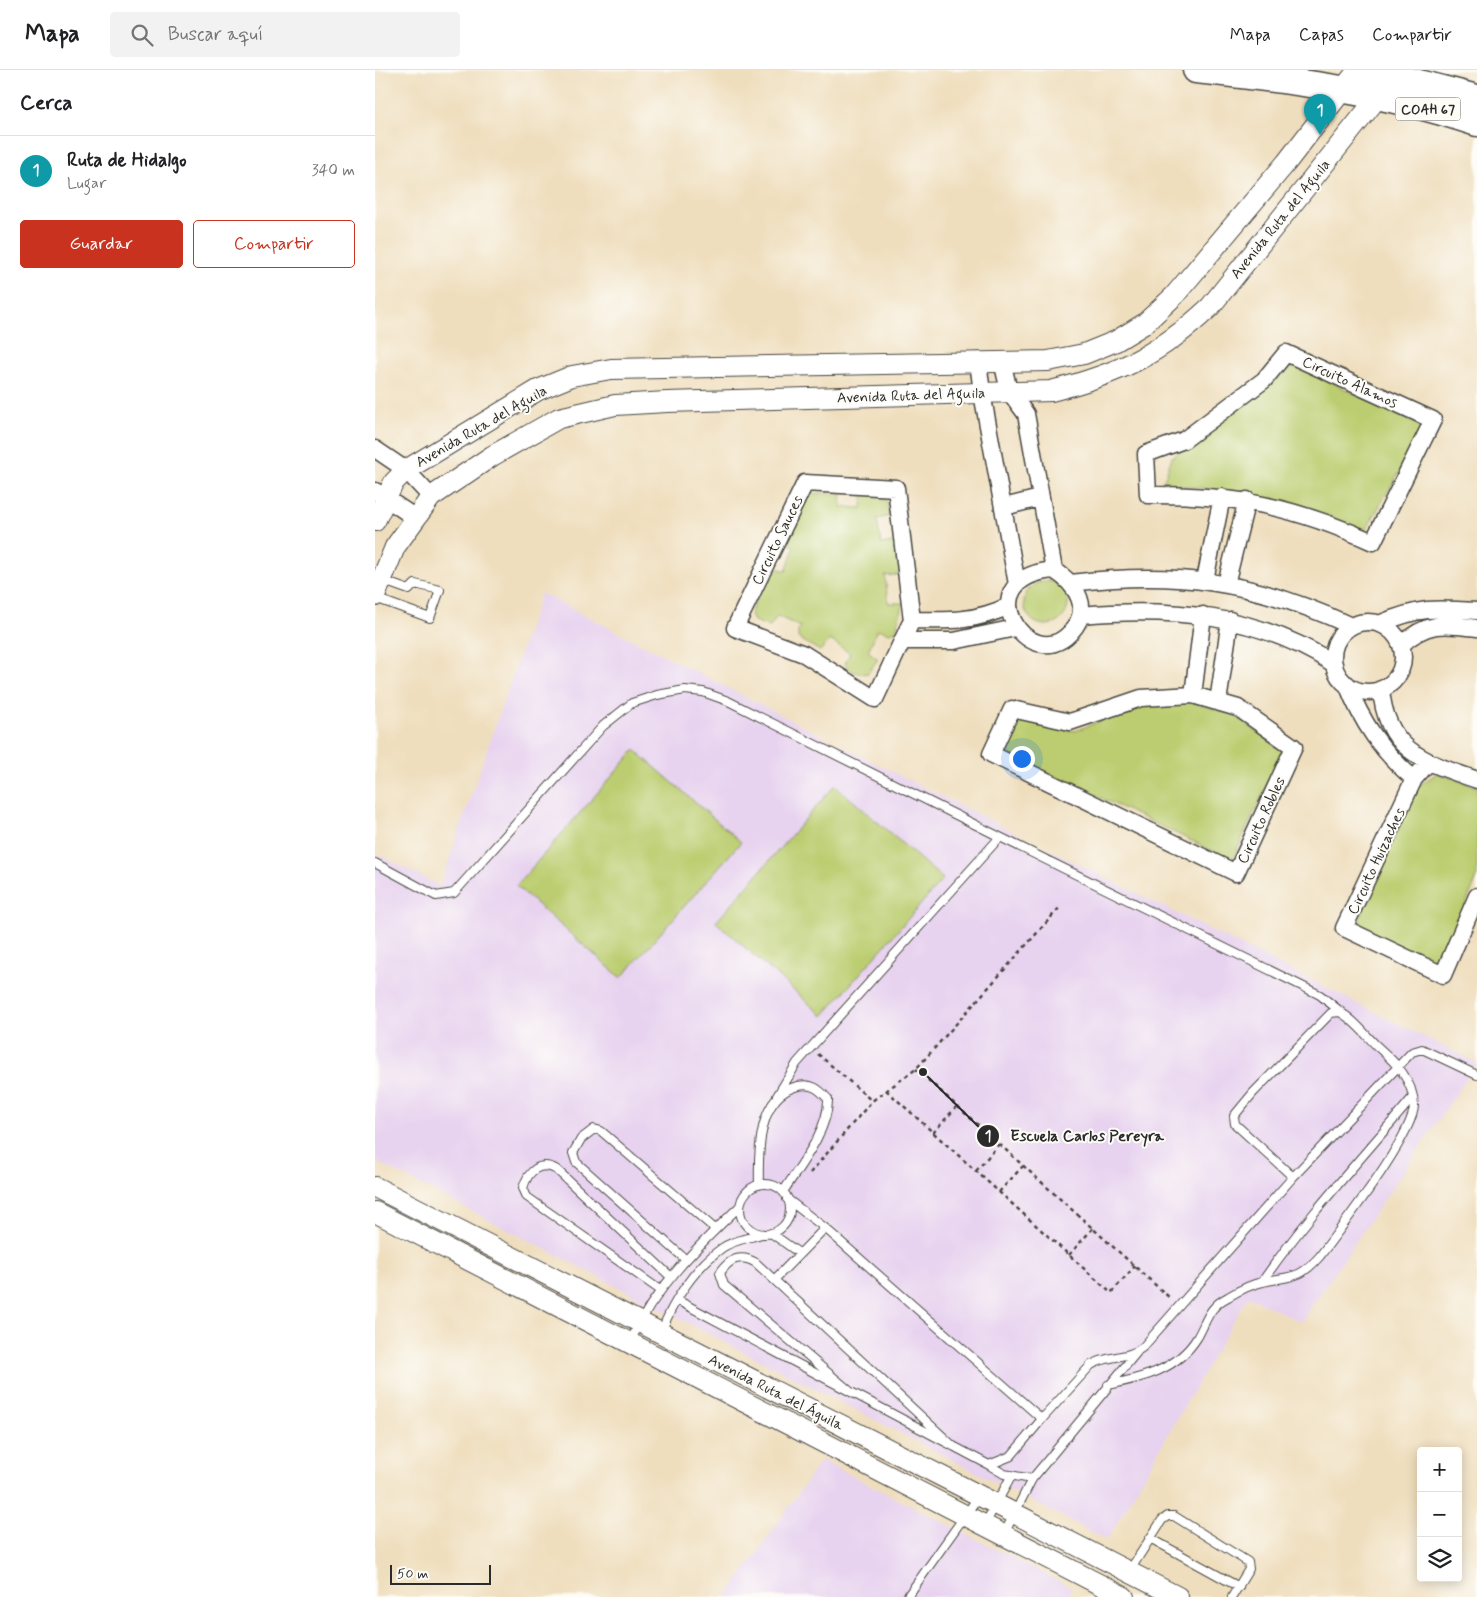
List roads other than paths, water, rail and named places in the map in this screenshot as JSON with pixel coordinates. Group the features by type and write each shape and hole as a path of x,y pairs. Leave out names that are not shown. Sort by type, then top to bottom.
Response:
{"main road":[{"name":"COAH 67","path":"1196,70 1298,80 1391,81 1467,96"},
{"name":"COAH 67","path":"1369,70 1477,123"},
{"path":"1440,70 1467,96"}],"street":[{"name":"Avenida Ruta del Aguila","path":"375,521 380,494 406,470 537,390 572,376 611,369 1048,361 1085,354 1116,341 1144,324 1174,296 1286,163 1350,80"},
{"name":"Avenida Ruta del Aguila","path":"377,591 395,547 414,517 431,497 492,456 559,418 615,405 1051,391 1089,382 1135,363 1184,332 1210,307 1391,81"},
{"name":"Circuito Alamos","path":"1286,353 1433,420 1373,542 1324,521 1290,510 1247,500 1222,497 1148,495 1146,454 1184,440 1264,380 1286,353"},
{"path":"1085,354 1089,382"},
{"path":"978,361 982,393 1017,584"},
{"path":"1002,361 1009,391 1026,414 1054,570 1071,583 1077,591 1081,602 1081,615 1069,635 1058,641 1047,643 1035,642 1015,628 1010,617 1011,594 1017,584 1026,576 1037,572 1054,570"},
{"path":"375,449 406,470 431,497"},
{"name":"Circuito Sauces","path":"805,483 895,488 912,620 875,699 804,654 735,628 805,483"},
{"path":"380,494 414,517"},
{"path":"1205,580 1222,497"},
{"path":"1004,507 1040,498"},
{"path":"1226,584 1247,500"},
{"path":"1071,583 1115,578 1160,577 1205,580 1269,593 1311,607 1351,626"},
{"path":"912,620 954,622 990,615 1009,606"},
{"path":"1379,624 1415,610 1433,608 1477,611"},
{"path":"1433,608 1433,625"},
{"path":"1081,615 1124,611 1203,615 1230,620 1262,628 1300,644 1334,664"},
{"path":"1193,695 1203,615"},
{"path":"1218,702 1230,620"},
{"path":"954,622 954,641"},
{"path":"1361,623 1379,624 1389,628 1401,645 1402,666 1397,676 1381,690 1369,692 1357,690 1347,684 1339,675 1334,664 1333,653 1343,633 1351,626 1361,623"},
{"path":"1401,645 1413,634 1433,625 1477,628"},
{"path":"903,641 954,641 1015,628"},
{"path":"1347,684 1357,709 1370,733 1383,750 1414,779"},
{"path":"1381,690 1383,708 1389,726 1405,748 1428,763 1477,780"},
{"name":"Circuito Robles","path":"1193,695 1218,702 1237,708 1294,748 1237,873 991,754 1012,709 1070,722 1141,698 1193,695"},
{"path":"1370,733 1389,726"},
{"name":"Circuito Huizaches","path":"1428,763 1414,779 1344,928 1443,975 1477,896"},
{"name":"Avenida Ruta del Águila","path":"375,1187 1178,1597"},
{"name":"Avenida Ruta del Águila","path":"375,1212 1124,1597"},
{"path":"750,1404 760,1384"},
{"path":"1099,1584 1109,1562"}],"lane":[{"path":"415,584 440,590 430,618 377,591 409,590 415,584"},
{"path":"375,863 436,896 454,893 603,726 632,703 657,695 685,690 703,692 728,701 1320,995 1343,1013 1398,1066 1408,1080 1413,1097 1413,1115 1406,1130 1385,1164 1309,1269 1297,1276 1262,1282 1215,1304 1205,1318 1197,1338 1176,1361 1140,1378 1108,1385"},
{"path":"759,1185 758,1161 760,1140 768,1115 777,1096 797,1063 1000,837"},
{"path":"1293,1177 1235,1124 1234,1116 1331,1013 1343,1013"},
{"path":"1003,1535 1032,1478 1108,1385 1293,1177 1398,1066 1416,1049 1422,1049 1477,1075"},
{"path":"777,1096 788,1090 806,1085 821,1090 828,1099 823,1123 811,1148 783,1192"},
{"path":"1262,1282 1282,1253 1315,1212 1413,1097"},
{"path":"685,1259 576,1162 573,1153 581,1139 594,1129 601,1131 715,1229"},
{"path":"660,1290 527,1197 523,1188 526,1180 540,1165 551,1166 557,1170 671,1277"},
{"path":"630,1342 639,1322 660,1290 685,1259 740,1206 747,1192 759,1185 767,1184 783,1192 787,1199 825,1228 1042,1419"},
{"path":"661,1333 677,1300 701,1269 721,1248 779,1230 789,1216 787,1199"},
{"path":"740,1206 741,1214 748,1227 767,1233 799,1253"},
{"path":"775,1279 825,1228"},
{"path":"851,1392 724,1285 720,1279 720,1273 731,1260 746,1257 775,1279 953,1446"},
{"path":"677,1300 989,1465 997,1471 1032,1478"},
{"path":"989,1465 1011,1456 1091,1365 1098,1361 1138,1351"},
{"path":"907,1597 966,1516 987,1500 1012,1475"},
{"path":"985,1525 987,1500"},
{"path":"1129,1572 1165,1518 1174,1516 1249,1562 1249,1569 1232,1597"},
{"path":"1150,1538 1239,1587"}],"place":[{"name":"Ruta de Hidalgo","path":"1320,135"},
{"name":"Escuela Carlos Pereyra","path":"923,1072"}]}
